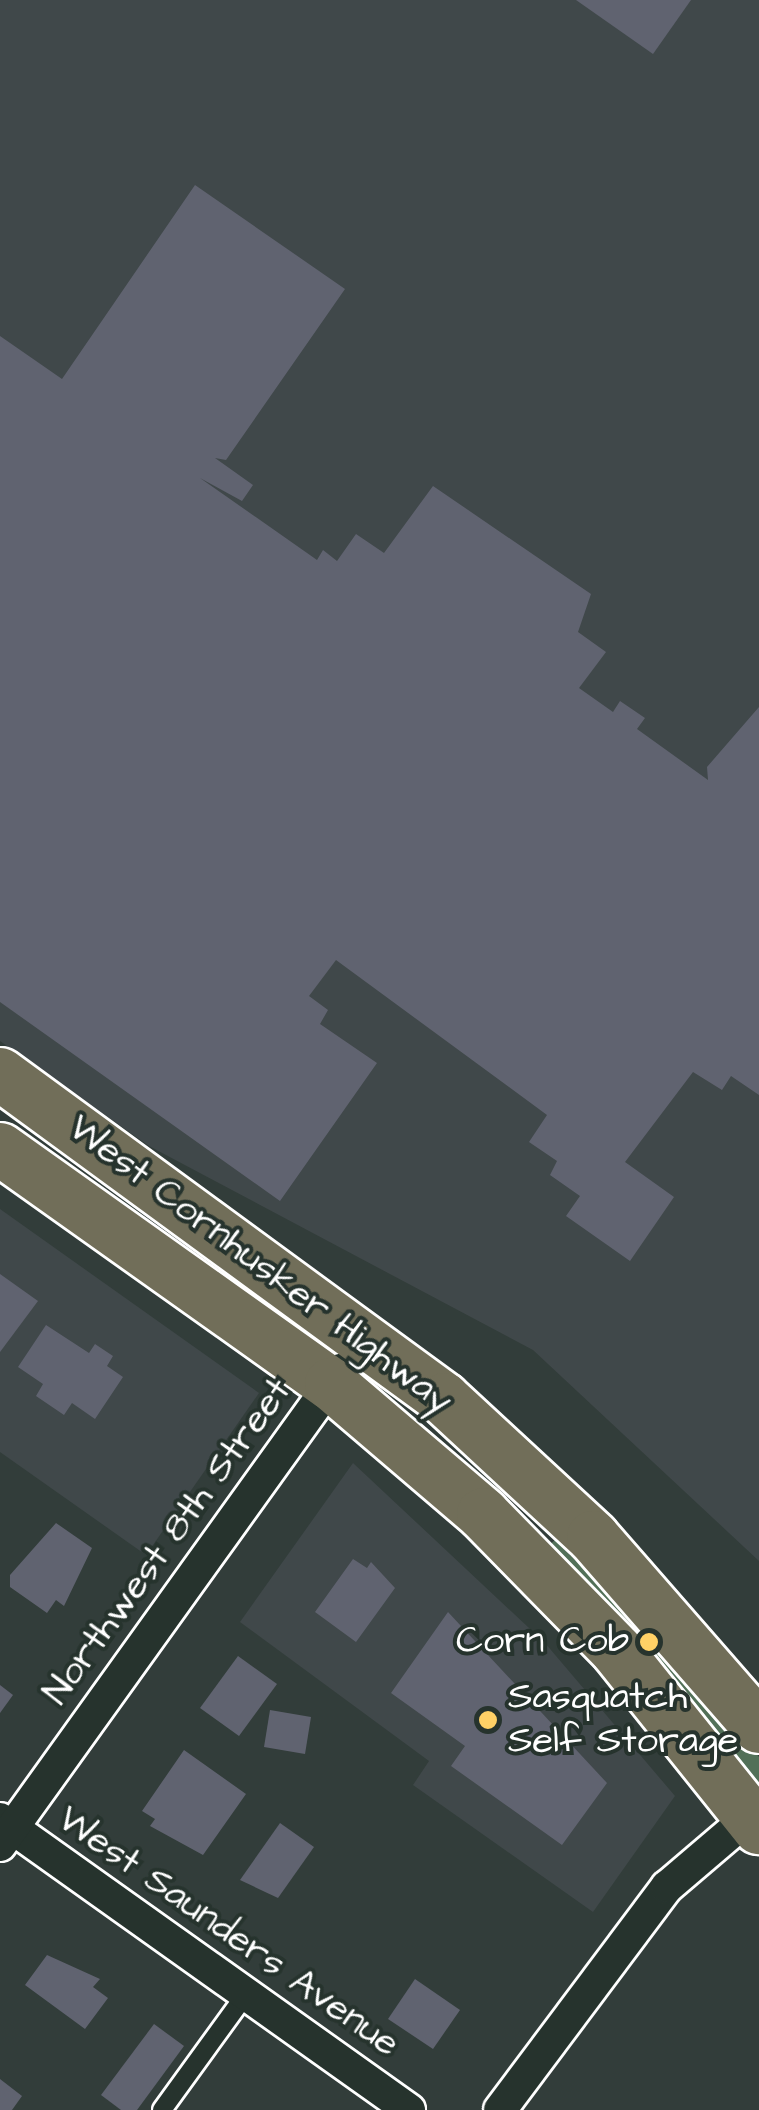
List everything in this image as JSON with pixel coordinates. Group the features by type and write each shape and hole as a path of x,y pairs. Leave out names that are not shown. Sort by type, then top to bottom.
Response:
{"main road":[{"name":"West Cornhusker Highway","path":"0,1074 366,1334 580,1525 759,1727"},
{"name":"West Cornhusker Highway","path":"0,1149 330,1384 532,1562 755,1822"}],"street":[{"name":"Northwest 8th Street","path":"4,1831 366,1334"},
{"path":"500,2110 667,1887 755,1822"},
{"name":"West Saunders Avenue","path":"4,1831 246,1994 408,2110"}],"lane":[{"path":"162,2110 246,1994"}],"shaded area":[{"path":"0,0 759,0 759,1561 533,1350 149,1146 0,1041"},
{"path":"0,1209 259,1393 146,1555 0,1452"},
{"path":"353,1463 545,1643 675,1796 593,1912 413,1785 429,1761 240,1622"}],"green space":[{"path":"555,1540 721,1707 759,1757 759,1794 545,1549"}],"building":[{"path":"576,0 691,0 653,54"},
{"path":"195,185 345,289 226,460 215,458 253,485 242,501 200,478 317,560 323,550 337,561 356,534 384,553 433,486 591,594 578,632 606,652 579,688 613,712 620,701 645,718 637,729 708,780 707,767 759,707 759,1095 731,1076 722,1090 693,1072 625,1162 674,1197 630,1261 566,1216 580,1196 550,1175 557,1161 529,1142 547,1115 336,960 309,996 328,1010 320,1024 377,1063 280,1201 0,1002 0,336 62,379"},
{"path":"0,1274 38,1301 0,1352"},
{"path":"46,1325 89,1353 95,1344 113,1356 107,1366 123,1377 95,1419 72,1403 64,1415 36,1396 43,1384 18,1367"},
{"path":"56,1523 92,1548 64,1606 56,1600 47,1613 10,1587 10,1575"},
{"path":"353,1559 367,1568 371,1562 395,1588 356,1642 315,1612"},
{"name":"Sasquatch Self Storage","path":"448,1612 607,1783 562,1845 451,1766 465,1746 391,1693"},
{"path":"238,1656 277,1684 239,1736 200,1708"},
{"path":"0,1685 13,1695 0,1713"},
{"path":"270,1710 311,1717 305,1754 264,1747"},
{"path":"184,1750 246,1794 203,1855 150,1826 155,1819 142,1811"},
{"path":"280,1823 314,1847 278,1898 240,1880"},
{"path":"47,1955 100,1979 93,1987 108,1998 85,2029 25,1985"},
{"path":"415,1979 460,2010 433,2049 388,2019"},
{"path":"154,2024 184,2046 137,2110 121,2110 101,2095"},
{"path":"0,2079 22,2096 12,2110 0,2110"}],"place":[{"name":"Corn Cob","path":"649,1642"},
{"name":"Sasquatch Self Storage","path":"488,1720"}]}
